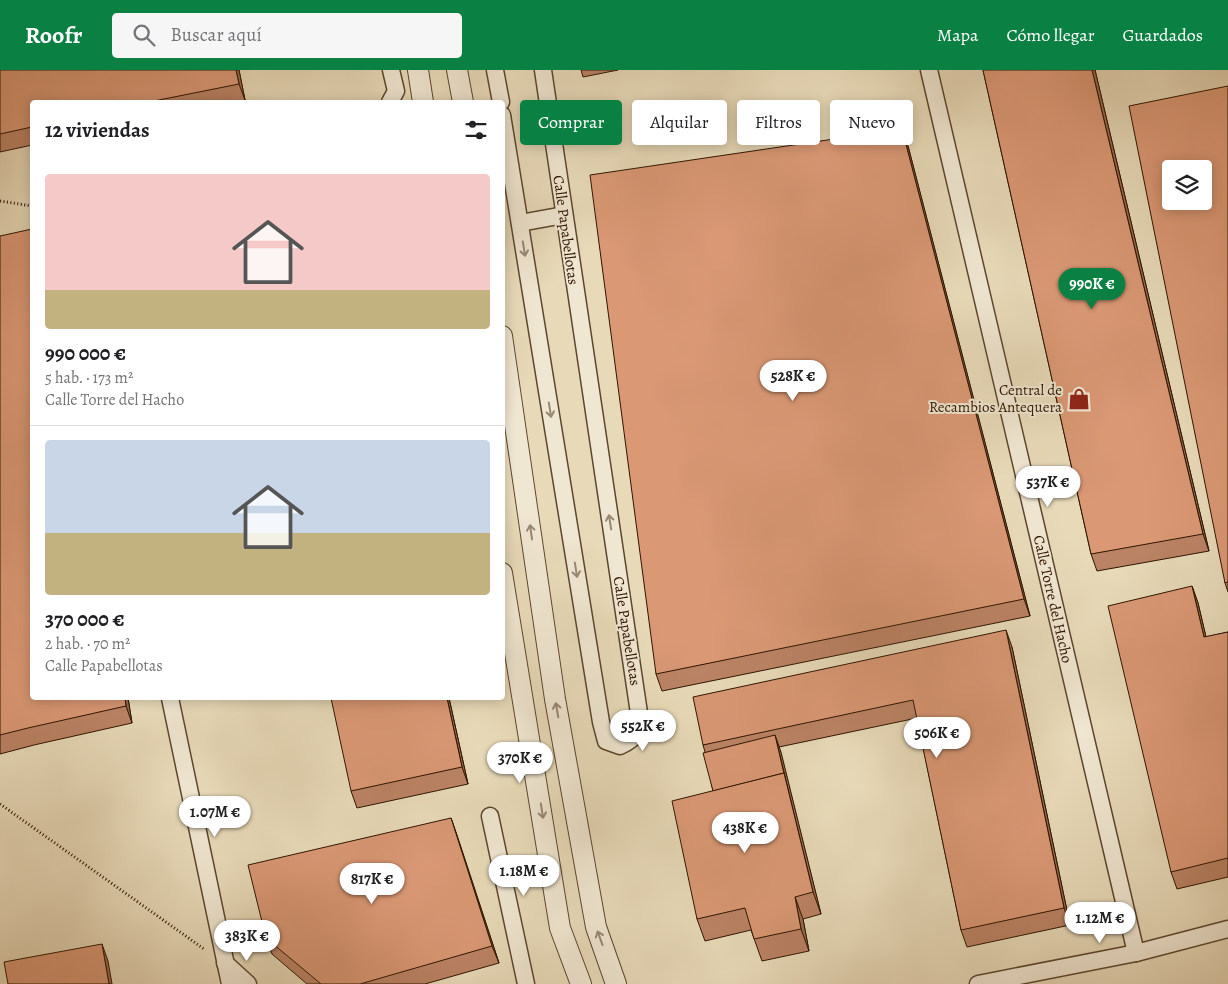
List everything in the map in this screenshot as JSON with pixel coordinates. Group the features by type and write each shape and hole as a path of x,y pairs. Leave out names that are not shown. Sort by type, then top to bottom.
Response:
{"street":[{"path":"391,70 396,91 391,100"},
{"path":"418,70 423,100"},
{"path":"457,70 463,100"},
{"path":"495,70 500,100"},
{"name":"Calle Papabellotas","path":"505,133 601,722 606,741 620,746 633,740 641,729 543,70"},
{"name":"Calle Torre del Hacho","path":"930,70 1136,953"},
{"path":"520,223 564,216"},
{"path":"505,357 554,698 596,927 616,984"},
{"path":"505,591 560,928 581,984"},
{"path":"170,700 230,984"},
{"path":"490,816 526,984"},
{"path":"978,984 1136,953 1228,929"},
{"path":"225,964 248,984"}],"path":[{"path":"0,202 30,206"},
{"path":"0,804 225,964"}],"building":[{"path":"0,70 236,70 239,84 159,100 30,100 30,127 0,134"},
{"path":"983,70 1092,70 1203,534 1091,554"},
{"path":"1228,86 1228,582 1225,583 1129,106"},
{"path":"830,140 830,145 906,145 1024,599 656,674 590,175 793,145 820,145 820,141"},
{"path":"30,229 30,700 125,700 126,706 0,735 0,236"},
{"path":"1192,586 1204,637 1228,632 1228,858 1171,872 1108,606"},
{"path":"1006,630 1064,908 961,930 913,700 703,745 693,697"},
{"path":"331,700 447,700 462,767 351,791"},
{"path":"775,735 784,773 713,791 703,753"},
{"path":"784,773 813,892 795,897 801,929 754,939 745,908 697,919 672,801"},
{"path":"451,818 492,946 360,984 321,984 266,938 248,865"},
{"path":"102,944 109,984 8,984 4,962"}],"place":[{"name":"Central de Recambios Antequera","path":"1079,399"}]}
